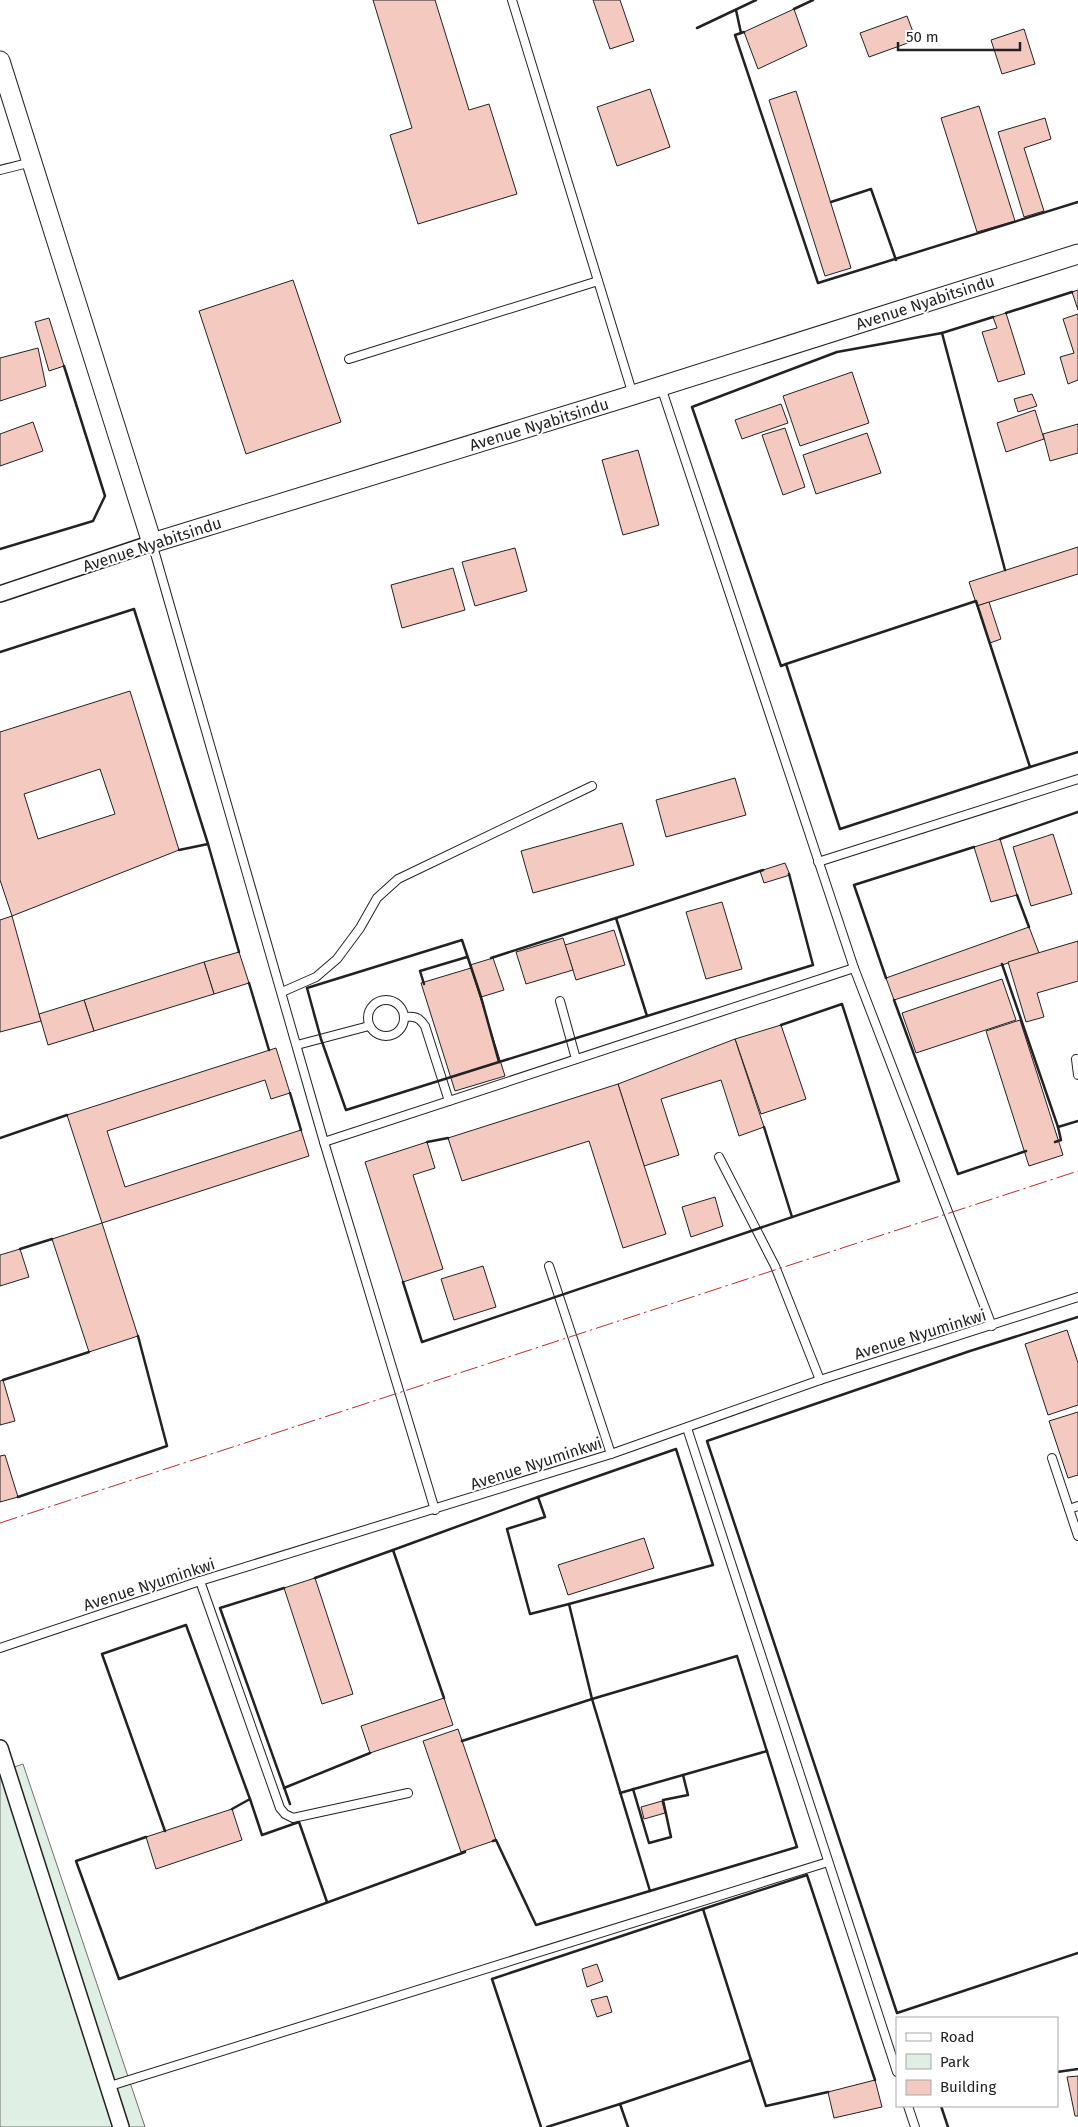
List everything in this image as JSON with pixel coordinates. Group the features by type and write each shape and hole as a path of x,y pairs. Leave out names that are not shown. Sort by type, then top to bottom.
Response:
{"street":[{"path":"0,61 152,543"},
{"name":"Avenue Nyabitsindu","path":"0,594 152,543 661,386 1078,254"},
{"path":"0,1748 122,2127"}],"lane":[{"path":"512,0 633,394"},
{"path":"0,170 32,162"},
{"path":"349,359 598,281"},
{"path":"661,386 854,968 992,1326"},
{"path":"152,543 324,1142 435,1510"},
{"path":"818,862 1078,779"},
{"path":"282,992 316,977 337,959 360,928 377,898 398,878 592,786"},
{"path":"324,1142 854,968"},
{"path":"381,1000 392,1001 400,1007 404,1016 402,1027 396,1034 386,1037 376,1034 369,1026 368,1016 372,1006 381,1000"},
{"path":"560,1001 576,1059"},
{"path":"404,1016 420,1018 425,1026 450,1101"},
{"path":"297,1045 369,1026"},
{"path":"1076,1059 1078,1074"},
{"path":"719,1158 774,1266 820,1380"},
{"path":"549,1266 610,1454"},
{"name":"Avenue Nyuminkwi","path":"0,1648 200,1582 610,1454 820,1380 1078,1297"},
{"path":"687,1428 896,2069"},
{"path":"1052,1458 1078,1536"},
{"path":"1069,1509 1078,1506"},
{"path":"200,1582 280,1808 294,1818 408,1793"},
{"path":"110,2086 828,1862"},
{"path":"908,2107 915,2127"}],"green space":[{"path":"23,1764 145,2127 0,2127 0,1772"}],"building":[{"path":"373,0 435,0 469,110 489,104 517,194 418,224 390,135 412,128"},
{"path":"593,0 620,0 634,41 610,49"},
{"path":"794,9 807,46 758,69 744,32"},
{"path":"907,16 916,40 869,57 860,33"},
{"path":"1024,29 1035,64 1002,74 991,40"},
{"path":"650,89 670,147 617,166 597,107"},
{"path":"796,91 851,268 825,276 769,100"},
{"path":"979,106 1015,221 977,232 941,118"},
{"path":"1045,118 1051,139 1024,148 1044,211 1024,217 998,132"},
{"path":"293,280 341,422 246,454 199,311"},
{"path":"1078,290 1078,310 1072,292"},
{"path":"1006,313 1025,374 998,382 982,332 997,328 993,317"},
{"path":"1078,314 1078,380 1068,384 1060,357 1074,353 1063,319"},
{"path":"49,318 64,366 49,371 35,322"},
{"path":"38,348 46,386 0,401 0,358"},
{"path":"852,372 869,423 800,446 783,396"},
{"path":"1032,394 1037,406 1018,412 1014,399"},
{"path":"781,404 788,423 742,439 735,420"},
{"path":"1035,410 1044,439 1006,452 997,423"},
{"path":"33,422 43,451 0,466 0,434"},
{"path":"1078,424 1078,453 1050,461 1043,434"},
{"path":"785,428 805,487 783,495 762,435"},
{"path":"867,433 881,473 816,494 803,455"},
{"path":"638,450 659,525 623,535 602,460"},
{"path":"1078,547 1078,574 977,606 969,582"},
{"path":"515,548 527,591 475,606 462,562"},
{"path":"453,568 465,610 402,628 391,585"},
{"path":"989,602 1001,639 990,643 977,606"},
{"path":"130,691 179,850 12,916 0,880 0,732","holes":["100,769 115,814 38,839 24,794"]},
{"path":"735,778 746,815 666,837 656,800"},
{"path":"622,823 634,865 533,893 521,851"},
{"path":"1053,834 1072,894 1031,906 1013,847"},
{"path":"1000,839 1017,895 991,902 974,847"},
{"path":"785,863 790,875 764,883 760,871"},
{"path":"722,902 742,969 706,979 686,912"},
{"path":"12,916 41,1021 0,1032 0,920"},
{"path":"1029,927 1039,953 894,1000 886,978"},
{"path":"614,930 625,965 576,980 565,945"},
{"path":"563,938 573,970 526,984 516,952"},
{"path":"1078,941 1078,981 1037,993 1044,1017 1026,1022 1008,962"},
{"path":"239,952 249,983 214,994 204,962"},
{"path":"493,958 504,990 481,997 470,965"},
{"path":"204,962 214,994 94,1031 84,1000"},
{"path":"471,968 505,1076 455,1091 421,983"},
{"path":"1002,979 1016,1020 916,1053 902,1013"},
{"path":"84,1000 94,1031 48,1045 39,1014"},
{"path":"1020,1020 1063,1155 1029,1166 986,1031"},
{"path":"781,1025 806,1099 761,1114 735,1039"},
{"path":"735,1039 764,1127 739,1136 721,1080 661,1099 679,1155 644,1166 618,1084"},
{"path":"276,1048 290,1093 271,1099 265,1080 107,1131 125,1187 301,1130 309,1156 102,1223 67,1115"},
{"path":"618,1084 666,1234 623,1248 589,1141 462,1181 448,1138"},
{"path":"427,1142 435,1168 413,1175 443,1269 403,1282 365,1162"},
{"path":"715,1197 723,1226 691,1237 682,1207"},
{"path":"102,1223 138,1336 89,1352 52,1239"},
{"path":"20,1249 29,1277 0,1286 0,1255"},
{"path":"483,1266 496,1307 454,1320 441,1279"},
{"path":"1067,1330 1078,1363 1078,1405 1048,1415 1025,1344"},
{"path":"3,1380 15,1421 0,1425 0,1381"},
{"path":"1078,1412 1078,1475 1068,1478 1049,1421"},
{"path":"5,1455 18,1497 0,1502 0,1456"},
{"path":"644,1538 654,1568 568,1595 558,1565"},
{"path":"315,1578 353,1694 322,1704 284,1588"},
{"path":"444,1698 453,1725 370,1753 361,1726"},
{"path":"458,1729 496,1840 461,1852 423,1741"},
{"path":"662,1801 665,1813 644,1819 641,1807"},
{"path":"232,1809 242,1840 156,1869 146,1837"},
{"path":"597,1964 603,1981 587,1987 582,1969"},
{"path":"607,1996 612,2012 597,2017 591,2000"},
{"path":"1078,2076 1078,2116 1075,2116 1067,2077"},
{"path":"875,2080 882,2107 834,2118 828,2092"}],"wall":[{"path":"697,28 756,0"},
{"path":"794,9 813,0"},
{"path":"736,10 741,33"},
{"path":"744,32 735,35 818,283 1078,202"},
{"path":"831,202 871,189 896,260"},
{"path":"1006,313 1072,292"},
{"path":"993,317 942,333 1005,570"},
{"path":"786,664 781,666 692,407 837,352 942,333"},
{"path":"0,549 93,521 105,496 64,366"},
{"path":"976,601 1030,767 840,829 786,664 976,601"},
{"path":"0,652 134,609 208,844 179,850"},
{"path":"1030,767 1078,752"},
{"path":"1000,839 1078,812"},
{"path":"208,844 239,952"},
{"path":"886,978 854,885 974,847"},
{"path":"616,918 763,870"},
{"path":"647,1016 813,965 789,874"},
{"path":"1017,895 1029,927"},
{"path":"491,958 616,918 647,1016 499,1062"},
{"path":"462,940 481,997 499,1062 346,1110 321,1039 307,988 462,940"},
{"path":"424,984 420,971 467,957"},
{"path":"1002,964 1058,1127 1078,1121"},
{"path":"249,983 269,1050"},
{"path":"894,1000 958,1174 1026,1151"},
{"path":"403,1282 422,1342 899,1181 842,1004 781,1025"},
{"path":"290,1093 301,1130"},
{"path":"0,1138 67,1115"},
{"path":"764,1127 792,1217"},
{"path":"1055,1142 1061,1140 1058,1127"},
{"path":"427,1142 448,1138"},
{"path":"20,1249 52,1239"},
{"path":"1078,1317 970,1351 707,1441 897,2013 1078,1953"},
{"path":"18,1497 167,1446 138,1336"},
{"path":"3,1380 89,1352"},
{"path":"538,1497 676,1449 713,1565 569,1604"},
{"path":"393,1550 538,1497 545,1517 507,1529 530,1614 569,1604 592,1699 737,1656 797,1847 536,1925 496,1840 493,1841"},
{"path":"315,1578 393,1550 444,1698"},
{"path":"284,1588 220,1608 290,1804"},
{"path":"165,1831 102,1654 186,1625 250,1799 232,1809"},
{"path":"462,1741 592,1699 650,1891"},
{"path":"620,1793 767,1751"},
{"path":"284,1788 370,1753"},
{"path":"633,1789 649,1843 671,1837 663,1800 688,1795 683,1775"},
{"path":"250,1799 262,1835 299,1822 327,1902"},
{"path":"146,1837 76,1861 119,1979 465,1852"},
{"path":"703,1909 807,1875 875,2080"},
{"path":"541,2127 492,1979 703,1909 751,2060 620,2104"},
{"path":"751,2060 766,2106 828,2092"},
{"path":"1058,2072 1078,2069"},
{"path":"547,2127 620,2104 628,2127"},
{"path":"941,2107 948,2127"}],"power":[{"path":"0,1523 1078,1171"}]}
